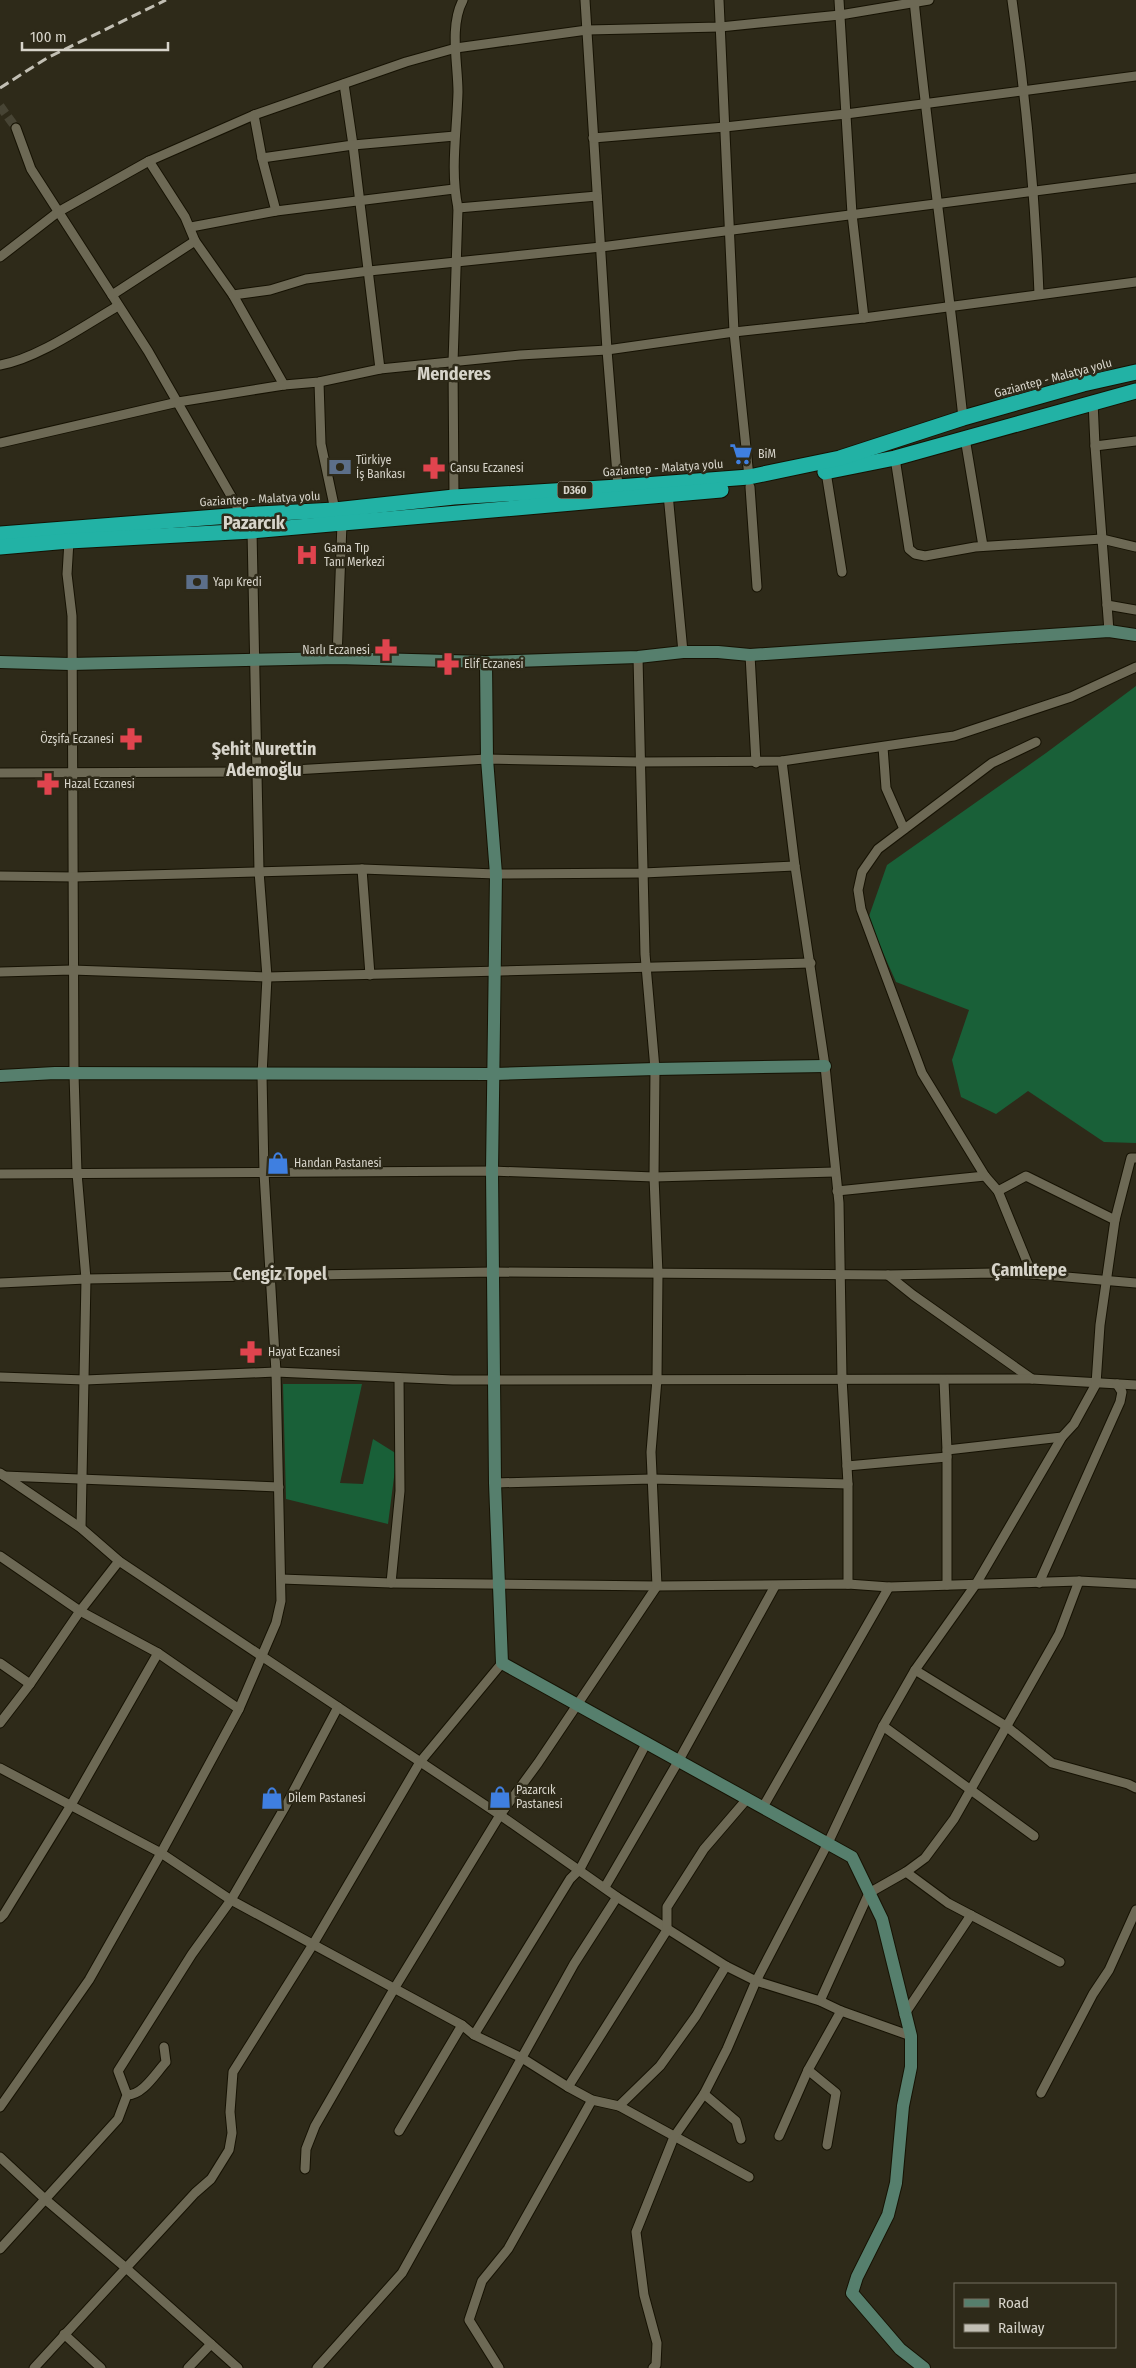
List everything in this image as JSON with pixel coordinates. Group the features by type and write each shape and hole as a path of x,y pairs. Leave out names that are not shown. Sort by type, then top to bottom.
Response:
{"highway":[{"name":"Gaziantep - Malatya yolu","path":"0,548 69,541 252,531 454,497 618,487 749,482 840,458 963,418 1083,384 1136,372"},
{"name":"Gaziantep - Malatya yolu","path":"0,534 242,515 338,517 668,494 826,472 895,458 1093,401 1136,391"}],"street":[{"path":"454,497 453,363 458,208 454,189 458,92 456,23 462,0"},
{"path":"585,0 607,350 618,487"},
{"path":"719,0 734,332 757,587"},
{"path":"839,0 852,214 864,318"},
{"path":"0,257 58,212 149,161 254,115 406,62 456,48 587,30 720,27 840,14 929,0"},
{"path":"1012,0 1025,90 1034,190 1039,294"},
{"path":"914,1 936,203 951,306 963,418"},
{"path":"594,138 846,114 1136,76"},
{"path":"344,84 380,369"},
{"path":"254,115 262,158 276,211"},
{"path":"16,128 31,169 178,402 242,515"},
{"path":"262,158 353,145 455,136"},
{"path":"149,161 191,227 196,241 233,295 284,385"},
{"path":"233,295 270,290 306,279 601,247 1136,178"},
{"path":"191,227 276,211 454,189"},
{"path":"458,208 597,196"},
{"path":"112,295 196,241"},
{"path":"0,443 178,402 284,385 319,382 380,369 520,355 607,350 734,332 864,318 1136,282"},
{"path":"0,366 11,364 41,350 118,306"},
{"path":"319,382 321,444 338,517 337,658"},
{"path":"1093,401 1109,632"},
{"path":"965,438 983,546"},
{"path":"1095,446 1136,441"},
{"path":"895,458 909,550 915,554 925,556 983,546 1102,540 1136,547"},
{"path":"826,472 842,572"},
{"path":"668,494 683,652"},
{"path":"0,2107 89,1980 161,1853 239,1709 276,1623 281,1601 276,1372 264,1173 262,1075 267,977 259,871 252,531"},
{"path":"69,541 67,574 72,616 70,664 74,877 72,970 74,1074 77,1173 86,1279 85,1380 80,1478 81,1528"},
{"path":"1107,605 1136,610"},
{"path":"0,662 70,664 337,658 486,662 638,657 683,652 718,652 750,655 1109,632 1136,635"},
{"path":"750,655 756,763"},
{"path":"305,2169 306,2148 315,2126 394,1989 500,1815 538,1763 656,1586 651,1452 657,1379 658,1274 654,1176 655,1069 647,967 643,873 638,657"},
{"path":"34,2368 211,2178 229,2150 232,2133 230,2112 233,2072 312,1946 420,1762 502,1663 495,1483 492,1171 495,1074 496,874 487,759 486,662"},
{"path":"0,773 258,772 487,759 782,762 954,736 1071,698 1136,667"},
{"path":"1032,1274 998,1191 985,1176 922,1073 861,909 858,890 862,872 878,849 992,762 1036,742"},
{"path":"883,747 886,788 904,829"},
{"path":"782,762 795,866 825,1066 837,1191 841,1273 842,1378 848,1484 848,1584"},
{"path":"0,876 74,877 362,869 496,874 643,873 795,866"},
{"path":"362,869 370,975"},
{"path":"0,972 72,970 267,977 496,973 811,963"},
{"path":"0,1076 74,1074 495,1074 825,1066"},
{"path":"653,2368 656,2365 657,2344 644,2295 636,2232 674,2137 704,2094 756,1981 828,1844 883,1726 915,1670 976,1584 1062,1437 1074,1424 1096,1384 1100,1325 1115,1220 1131,1158 1136,1158"},
{"path":"0,1174 492,1171 654,1176 835,1172"},
{"path":"837,1191 985,1176"},
{"path":"998,1191 1026,1176 1115,1220"},
{"path":"0,1283 86,1279 493,1272 658,1274 841,1273 888,1275 1032,1274 1106,1282 1136,1283"},
{"path":"888,1275 913,1295 1032,1379"},
{"path":"0,1377 85,1380 276,1372 494,1380 1032,1379 1136,1385"},
{"path":"391,1583 400,1491 399,1378"},
{"path":"944,1380 947,1453 947,1585"},
{"path":"1039,1583 1120,1402 1122,1392 1117,1384"},
{"path":"847,1466 1062,1437"},
{"path":"2,1475 278,1487"},
{"path":"2,1475 81,1528 119,1561 500,1815 667,1930 726,1966 756,1981 820,2001 841,2011 911,2036"},
{"path":"495,1483 652,1479 848,1484"},
{"path":"0,1556 80,1611 158,1653 239,1709"},
{"path":"0,1723 30,1684 80,1611 119,1561"},
{"path":"281,1579 391,1583 656,1586 848,1584 889,1586 1079,1581 1136,1584"},
{"path":"820,2001 869,1892 906,1872 925,1858 954,1819 969,1789 1059,1634 1079,1581"},
{"path":"605,1887 679,1760 775,1586"},
{"path":"763,1807 889,1586"},
{"path":"0,1918 71,1805 158,1653"},
{"path":"0,1663 30,1684"},
{"path":"502,1663 852,1857 882,1919 904,2015 911,2036 911,2067 903,2106 896,2183 888,2215 857,2277 852,2292 900,2349 924,2368"},
{"path":"915,1670 1006,1726 1052,1763 1128,1784 1136,1788"},
{"path":"0,2249 118,2119 127,2095 118,2071 192,1954 231,1900 285,1807 338,1707"},
{"path":"883,1726 1034,1836"},
{"path":"474,2035 570,1879 580,1869 647,1742"},
{"path":"0,1768 161,1853 231,1900 312,1946 462,2026 474,2035 522,2058 568,2087 592,2100 619,2106 749,2177"},
{"path":"568,2087 667,1930 667,1907 704,1849 747,1799"},
{"path":"906,1872 948,1904 1060,1962"},
{"path":"317,2368 402,2273 574,1964 617,1897"},
{"path":"1041,2093 1093,1994 1108,1970 1136,1910"},
{"path":"904,2015 971,1915"},
{"path":"619,2106 660,2066 696,2016 726,1966"},
{"path":"779,2136 808,2070 841,2011"},
{"path":"399,2131 462,2026"},
{"path":"127,2095 135,2095 142,2090 166,2062 164,2047"},
{"path":"808,2070 836,2093 827,2146"},
{"path":"704,2094 736,2121 741,2138"},
{"path":"499,2368 469,2320 482,2281 508,2249 592,2100"},
{"path":"0,2157 46,2200 126,2268 238,2368"},
{"path":"64,2334 101,2368"},
{"path":"188,2368 211,2344"}],"green space":[{"path":"1136,686 1136,1143 1104,1142 1028,1091 996,1114 961,1097 952,1060 969,1010 896,982 868,919 887,865 1046,753"},
{"path":"283,1384 362,1384 340,1483 363,1484 373,1439 397,1454 388,1524 286,1499"}],"tunnel":[{"path":"0,106 16,128"}],"railway":[{"path":"0,88 47,58 166,0"}],"place":[{"name":"BiM","path":"741,454"},
{"name":"Türkiye İş Bankası","path":"340,467"},
{"name":"Cansu Eczanesi","path":"434,468"},
{"name":"Gama Tıp Tanı Merkezi","path":"307,555"},
{"name":"Yapı Kredi","path":"197,582"},
{"name":"Narlı Eczanesi","path":"386,650"},
{"name":"Elif Eczanesi","path":"448,664"},
{"name":"Özşifa Eczanesi","path":"131,739"},
{"name":"Hazal Eczanesi","path":"48,784"},
{"name":"Handan Pastanesi","path":"278,1163"},
{"name":"Hayat Eczanesi","path":"251,1352"},
{"name":"Pazarcık Pastanesi","path":"500,1797"},
{"name":"Dilem Pastanesi","path":"272,1798"}],"district":[{"name":"Menderes","path":"454,374"},
{"name":"Pazarcık","path":"254,523"},
{"name":"Şehit Nurettin Ademoğlu","path":"264,760"},
{"name":"Çamlıtepe","path":"1029,1270"},
{"name":"Cengiz Topel","path":"280,1274"}]}
